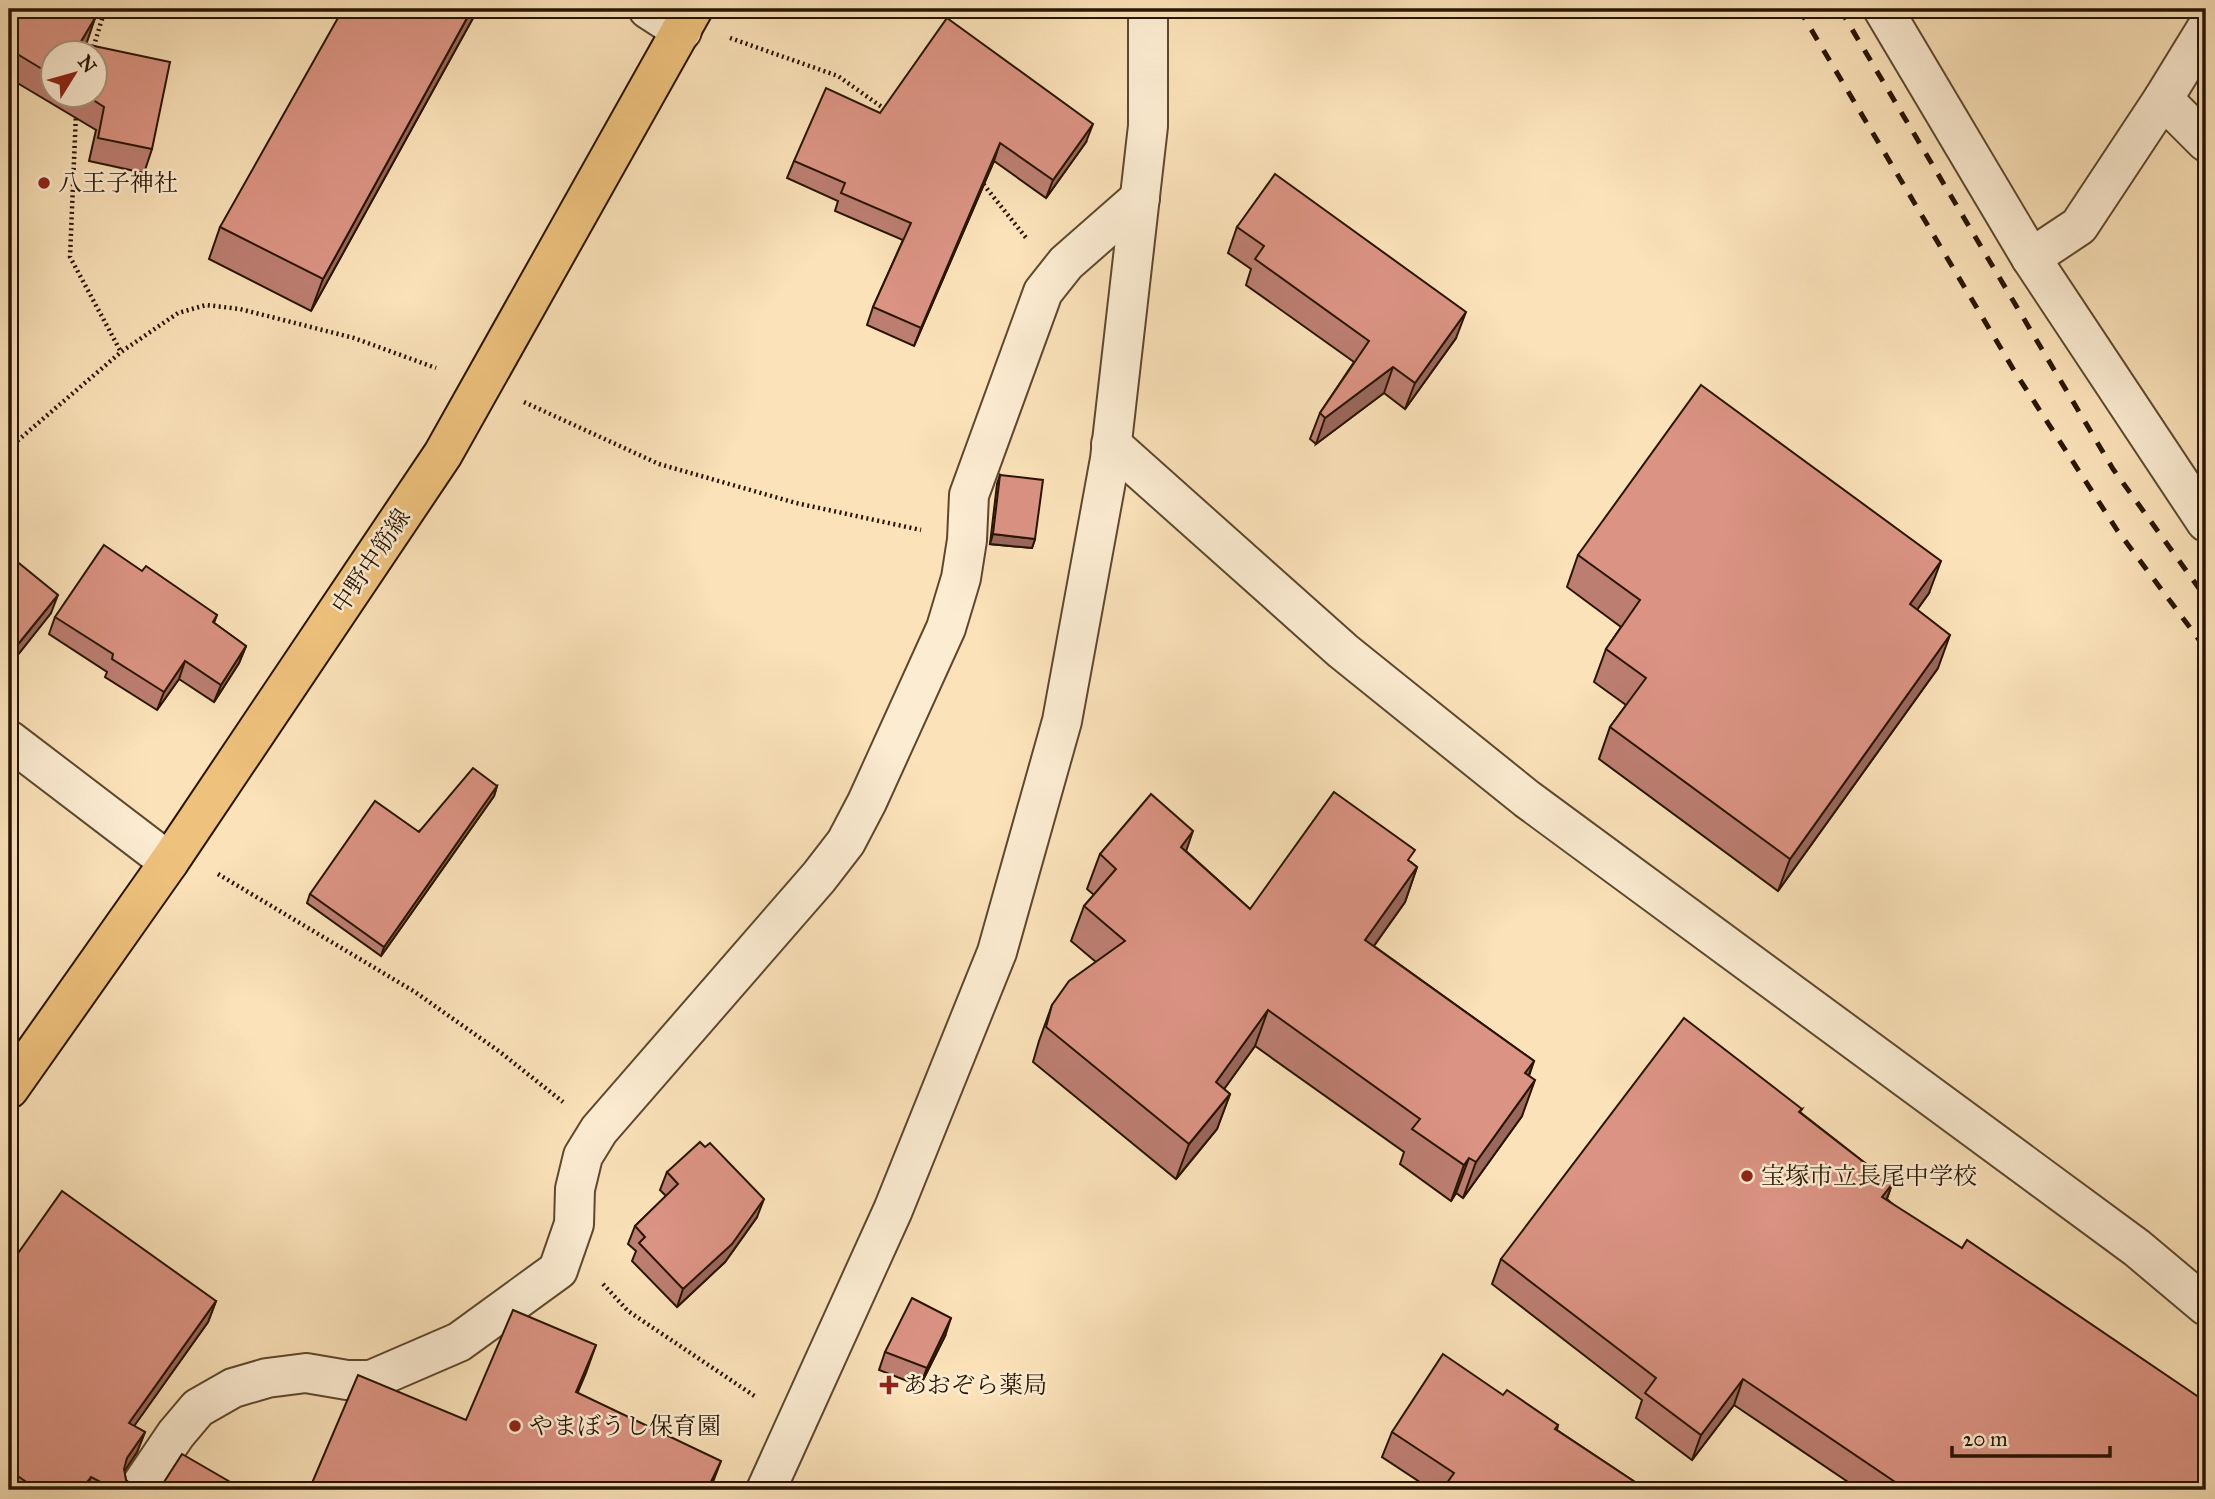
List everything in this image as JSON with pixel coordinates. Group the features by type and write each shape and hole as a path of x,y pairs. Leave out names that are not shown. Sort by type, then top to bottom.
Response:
{"main road":[{"name":"中野中筋線","path":"9,1089 169,862 443,454 688,20"}],"street":[{"path":"648,9 688,20"},
{"path":"766,1490 893,1210 997,952 1062,721 1110,459 1148,126 1148,9"},
{"path":"1883,9 2031,258 2206,522"},
{"path":"2031,258 2079,226 2206,29"},
{"path":"2163,99 2206,142"},
{"path":"138,1490 176,1434 198,1408 233,1388 267,1378 306,1373 346,1380 371,1380 459,1342 558,1270 574,1224 575,1189 583,1156 599,1130 819,877 846,842 946,628 961,578 967,540 969,495 1043,292 1066,263 1140,198"},
{"path":"1111,444 1343,651 1527,799 2137,1248 2206,1306"},
{"path":"9,740 169,862"}],"path":[{"path":"96,38 105,9"},
{"path":"725,36 838,76 895,116"},
{"path":"77,108 71,257 121,352"},
{"path":"973,172 1057,275"},
{"path":"9,448 121,352 178,313 206,305 240,309 354,338 438,369"},
{"path":"520,400 659,464 796,503 967,540"},
{"path":"214,872 415,992 500,1052 599,1130"},
{"path":"574,1224 596,1276 628,1311 797,1424"}],"building":[{"path":"9,9 80,9 95,18 83,38 38,38 38,67 9,49"},
{"path":"343,9 472,9 323,279 220,227"},
{"path":"947,18 1093,124 1053,180 1000,143 921,328 873,307 911,223 841,193 845,183 794,161 826,88 880,113"},
{"path":"108,49 170,62 152,149 98,138 104,108 108,108"},
{"path":"1275,174 1466,312 1415,383 1393,367 1325,418 1320,413 1369,341 1255,259 1264,246 1237,227"},
{"path":"1701,385 1941,561 1910,604 1950,635 1790,859 1610,727 1646,678 1606,649 1640,600 1578,555"},
{"path":"1000,475 1043,480 1035,539 993,534"},
{"path":"104,545 142,571 146,566 217,615 213,622 246,646 221,685 185,661 164,692 112,659 113,654 55,617"},
{"path":"9,555 58,595 15,648 9,643"},
{"path":"473,768 497,786 384,947 310,894 375,801 419,832"},
{"path":"1334,792 1415,850 1408,860 1417,867 1365,940 1534,1061 1525,1073 1535,1080 1476,1162 1469,1158 1464,1165 1412,1129 1420,1119 1268,1010 1216,1082 1230,1094 1189,1144 1046,1027 1052,1005 1069,981 1125,941 1084,906 1116,869 1100,854 1151,794 1193,831 1181,847 1250,909"},
{"name":"宝塚市立長尾中学校","path":"1684,1018 1802,1109 1799,1112 1892,1184 1882,1197 1962,1248 1967,1240 2206,1402 2206,1490 1907,1490 1743,1379 1701,1435 1645,1393 1656,1378 1501,1259"},
{"path":"700,1142 705,1147 710,1143 764,1199 732,1244 683,1289 639,1243 645,1237 635,1226 678,1184 667,1172"},
{"path":"62,1191 216,1301 129,1423 145,1432 127,1458 124,1469 126,1480 134,1488 141,1490 116,1490 91,1477 81,1490 38,1490 9,1470 9,1266"},
{"path":"912,1298 951,1318 927,1368 885,1352"},
{"path":"513,1310 596,1345 576,1392 721,1461 707,1490 309,1490 358,1375 466,1420"},
{"path":"1443,1354 1503,1395 1507,1390 1558,1425 1555,1429 1647,1490 1442,1490 1454,1473 1392,1432"},
{"path":"182,1454 244,1490 149,1490 164,1482"}],"railway":[{"path":"1799,9 2015,372 2117,530 2206,649"},
{"path":"1840,9 2113,469 2206,598"}],"place":[{"name":"八王子神社","path":"44,183"},
{"name":"宝塚市立長尾中学校","path":"1747,1176"},
{"name":"あおぞら薬局","path":"889,1385"},
{"name":"やまぼうし保育園","path":"515,1426"}]}
